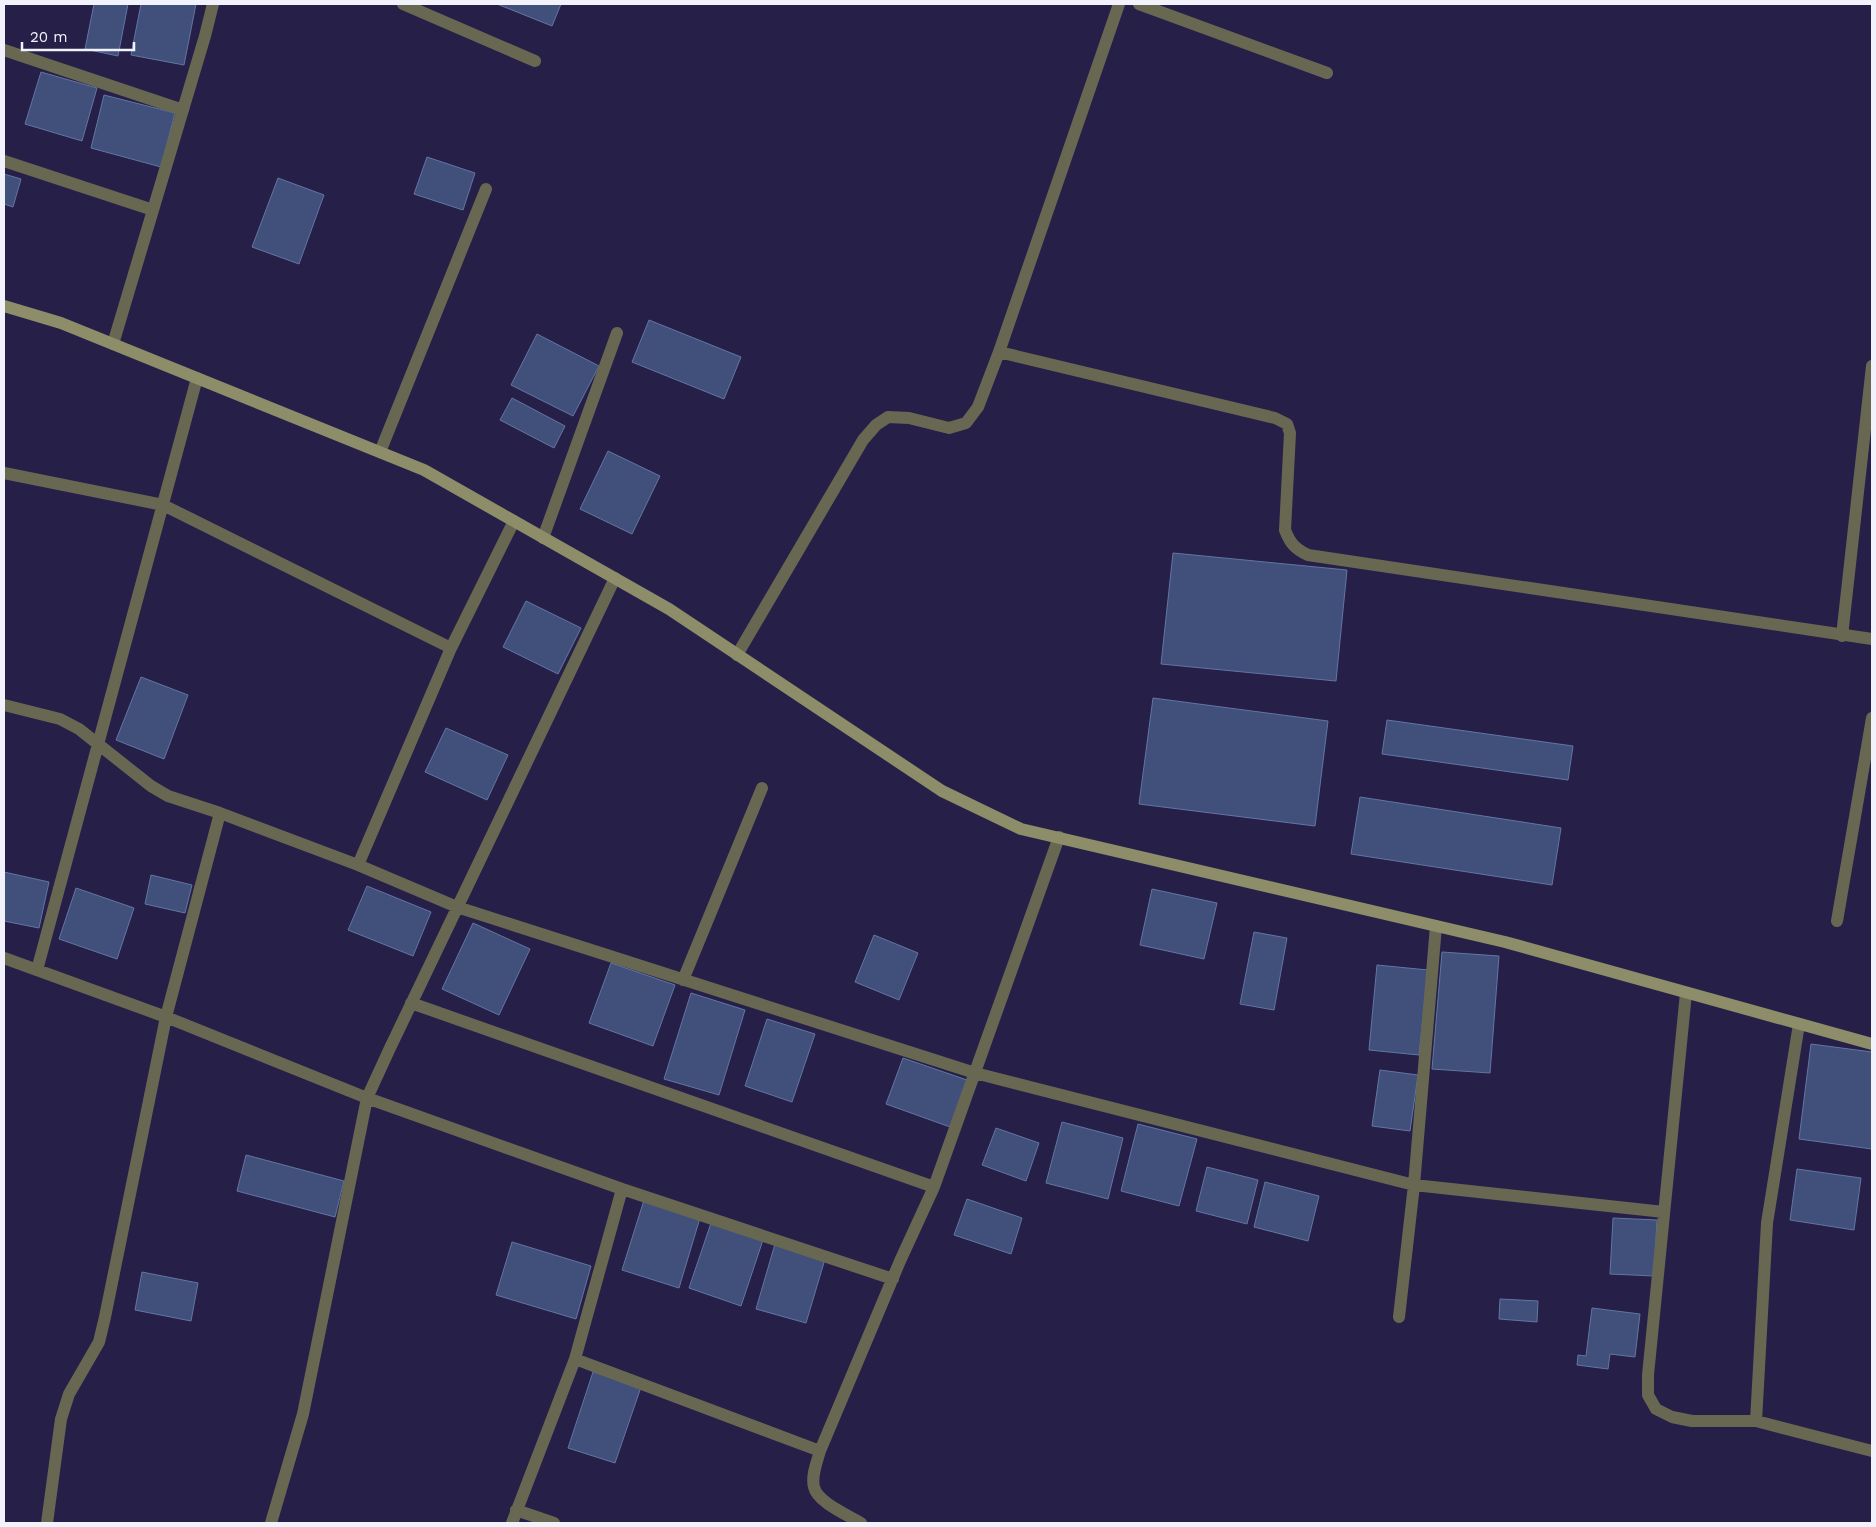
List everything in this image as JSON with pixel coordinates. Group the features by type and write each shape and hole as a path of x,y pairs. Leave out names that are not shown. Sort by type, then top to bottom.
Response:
{"street":[{"path":"113,344 213,4"},
{"path":"403,4 535,61"},
{"path":"737,654 863,440 876,425 888,418 909,418 949,428 966,423 978,407 1119,4"},
{"path":"1139,4 1327,73"},
{"path":"4,50 183,110"},
{"path":"4,161 153,210"},
{"path":"380,452 486,189"},
{"path":"4,306 60,323 424,470 669,609 942,791 1021,828 1505,942 1872,1044"},
{"path":"543,538 617,334"},
{"path":"998,352 1275,418 1287,424 1290,433 1285,530 1290,543 1308,555 1872,639"},
{"path":"1842,636 1872,366"},
{"path":"37,970 197,378"},
{"path":"4,473 163,506 451,648"},
{"path":"358,865 451,648 514,521"},
{"path":"271,1523 303,1414 367,1098 615,578"},
{"path":"4,705 60,718 79,729 151,786 168,796 220,813 358,865 457,907 974,1073 1414,1185 1664,1212"},
{"path":"1836,922 1872,718"},
{"path":"683,980 762,788"},
{"path":"47,1523 60,1419 69,1394 99,1342 166,1017 220,813"},
{"path":"861,1523 820,1498 814,1487 814,1473 820,1452 892,1279 934,1187 1059,837"},
{"path":"1399,1317 1414,1185 1436,926"},
{"path":"4,958 166,1017 367,1098 622,1189 892,1279"},
{"path":"1686,993 1648,1374 1648,1395 1656,1409 1672,1417 1692,1421 1756,1421 1872,1451"},
{"path":"412,1003 934,1187"},
{"path":"1756,1421 1767,1223 1799,1024"},
{"path":"512,1523 575,1359 622,1189"},
{"path":"575,1359 820,1452"},
{"path":"516,1510 554,1523"}],"building":[{"path":"94,4 128,4 118,56 85,49"},
{"path":"141,4 196,4 184,65 131,55"},
{"path":"497,4 561,4 552,26"},
{"path":"41,72 97,88 82,141 25,124"},
{"path":"104,95 175,113 161,167 91,148"},
{"path":"427,157 475,173 463,210 414,194"},
{"path":"4,174 21,179 13,207 4,204"},
{"path":"278,178 324,195 299,264 252,247"},
{"path":"649,320 741,357 724,399 632,362"},
{"path":"537,334 599,366 573,416 511,385"},
{"path":"512,398 565,426 554,448 500,420"},
{"path":"608,451 660,476 632,534 580,509"},
{"path":"1173,553 1347,570 1336,681 1161,664"},
{"path":"526,601 581,628 558,674 503,647"},
{"path":"141,677 188,695 164,759 116,740"},
{"path":"1153,698 1328,721 1315,826 1139,804"},
{"path":"1387,720 1573,746 1568,780 1382,754"},
{"path":"446,728 508,755 487,800 425,772"},
{"path":"1360,797 1561,828 1552,885 1351,854"},
{"path":"4,872 49,882 39,928 4,921"},
{"path":"151,875 192,885 185,913 145,904"},
{"path":"367,886 431,912 413,956 348,930"},
{"path":"76,888 134,908 117,959 59,939"},
{"path":"1152,889 1217,903 1204,959 1140,945"},
{"path":"473,923 530,949 499,1015 442,989"},
{"path":"1254,932 1287,938 1274,1010 1240,1004"},
{"path":"874,935 918,953 899,1000 855,982"},
{"path":"1442,952 1499,956 1490,1073 1432,1069"},
{"path":"611,963 675,985 653,1046 589,1023"},
{"path":"1377,965 1428,970 1419,1055 1369,1050"},
{"path":"691,993 745,1010 719,1095 664,1079"},
{"path":"767,1019 815,1034 792,1102 745,1086"},
{"path":"1811,1044 1872,1052 1872,1149 1799,1139"},
{"path":"903,1058 967,1080 950,1127 886,1104"},
{"path":"1380,1070 1418,1075 1410,1131 1372,1126"},
{"path":"1062,1122 1123,1138 1108,1199 1046,1183"},
{"path":"1138,1124 1197,1139 1179,1206 1121,1191"},
{"path":"996,1128 1039,1143 1026,1181 982,1165"},
{"path":"246,1155 344,1181 335,1217 237,1191"},
{"path":"1207,1167 1258,1180 1247,1224 1196,1211"},
{"path":"1797,1169 1861,1178 1854,1230 1790,1220"},
{"path":"1265,1182 1319,1196 1308,1241 1254,1227"},
{"path":"967,1199 1022,1218 1011,1254 954,1235"},
{"path":"644,1200 700,1218 679,1288 622,1270"},
{"path":"1613,1218 1657,1220 1654,1276 1610,1274"},
{"path":"711,1223 763,1240 741,1306 689,1288"},
{"path":"512,1242 591,1266 576,1319 496,1295"},
{"path":"775,1244 825,1259 806,1323 756,1309"},
{"path":"142,1272 198,1283 191,1321 135,1310"},
{"path":"1500,1299 1538,1301 1537,1322 1499,1319"},
{"path":"1592,1308 1640,1314 1635,1357 1610,1354 1608,1369 1577,1365 1578,1355 1586,1356"},
{"path":"593,1372 641,1387 615,1463 568,1448"}]}
